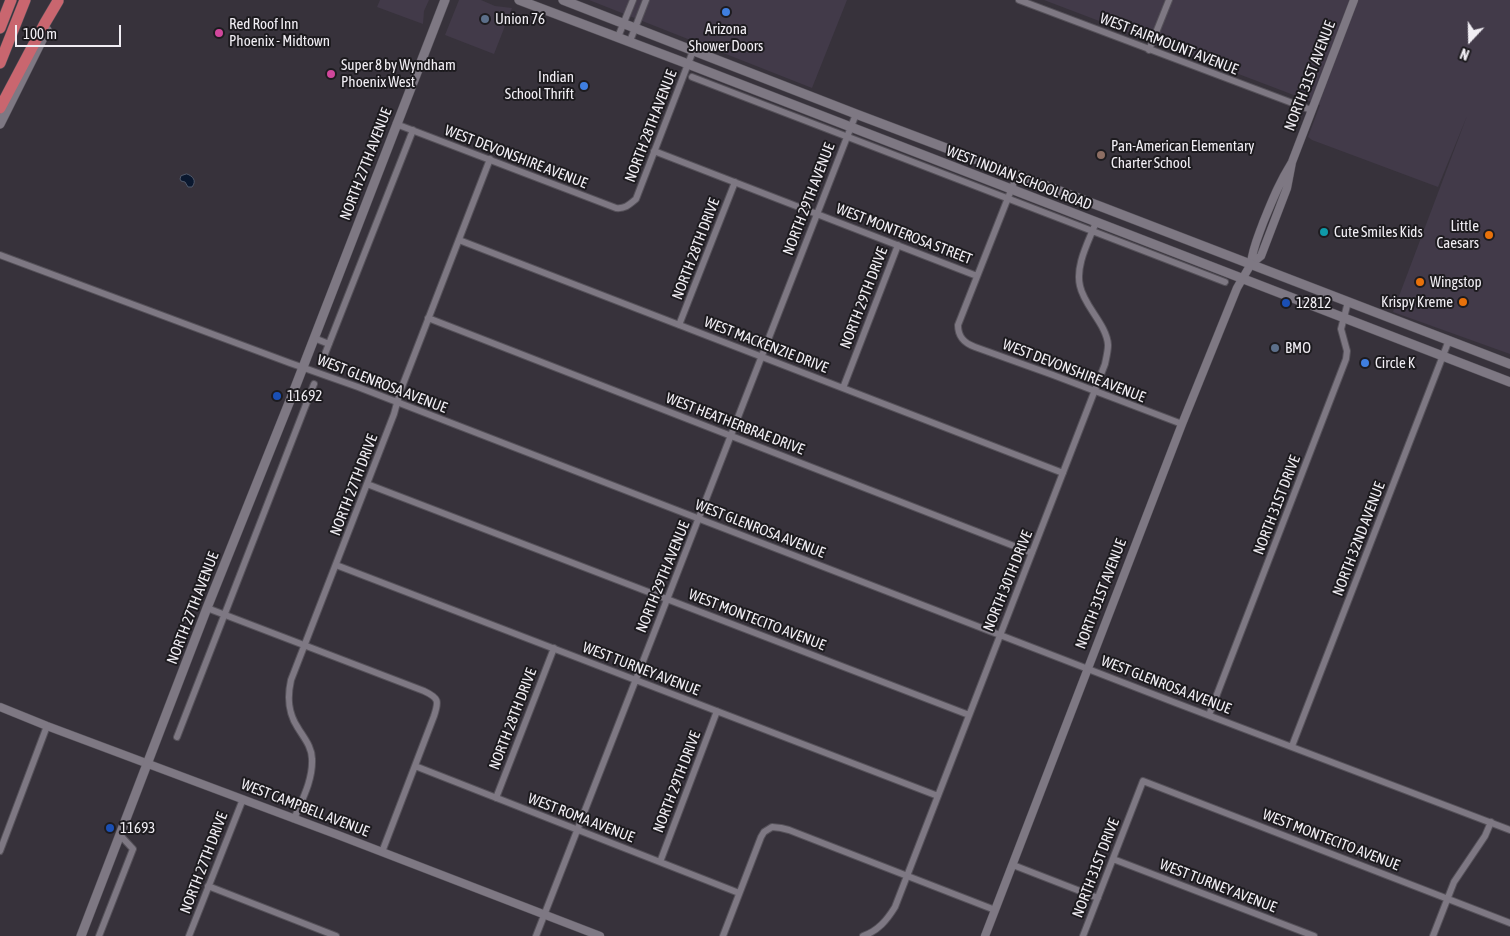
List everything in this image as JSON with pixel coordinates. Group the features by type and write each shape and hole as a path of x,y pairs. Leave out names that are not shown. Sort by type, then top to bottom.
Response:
{"highway":[{"path":"0,9 4,0"},
{"path":"0,28 12,0"},
{"path":"0,62 25,0"},
{"path":"0,108 58,0"}],"main road":[{"path":"0,124 41,43 58,0"},
{"name":"NORTH 27TH AVENUE","path":"81,936 445,0"},
{"name":"WEST INDIAN SCHOOL ROAD","path":"519,0 851,127 1010,194 1243,279 1510,382"},
{"name":"WEST INDIAN SCHOOL ROAD","path":"563,0 1510,364"}],"street":[{"path":"618,37 633,0"},
{"path":"630,42 646,0"},
{"name":"WEST FAIRMOUNT AVENUE","path":"1019,0 1311,110"},
{"path":"1150,50 1169,0"},
{"name":"NORTH 31ST AVENUE","path":"985,936 1087,668 1237,288 1251,264 1261,256 1287,188 1292,162 1354,0"},
{"name":"NORTH 28TH AVENUE","path":"628,206 636,200 693,51"},
{"name":"WEST INDIAN SCHOOL ROAD","path":"692,77 847,136 1010,194"},
{"name":"NORTH 29TH AVENUE","path":"536,936 856,114"},
{"name":"WEST DEVONSHIRE AVENUE","path":"396,124 616,208 628,206"},
{"name":"NORTH 27TH AVENUE","path":"323,359 413,130"},
{"name":"WEST MONTEROSA STREET","path":"654,151 977,276"},
{"name":"NORTH 27TH DRIVE","path":"294,819 311,777 312,758 305,738 292,718 289,708 288,698 291,680 368,484 428,318 490,159"},
{"path":"977,276 1017,175"},
{"name":"NORTH 28TH DRIVE","path":"679,325 735,182"},
{"name":"WEST INDIAN SCHOOL ROAD","path":"1094,226 1225,282"},
{"name":"NORTH 30TH DRIVE","path":"863,936 880,927 895,907 1105,364 1108,345 1104,331 1088,306 1080,286 1082,260 1094,226"},
{"name":"WEST MACKENZIE DRIVE","path":"459,240 1063,473"},
{"name":"NORTH 29TH DRIVE","path":"843,388 898,245"},
{"name":"WEST GLENROSA AVENUE","path":"0,255 397,402 1510,830"},
{"name":"WEST DEVONSHIRE AVENUE","path":"977,276 958,325 960,336 968,344 1182,424"},
{"name":"NORTH 31ST DRIVE","path":"1209,715 1346,359 1347,351 1341,329 1348,302"},
{"name":"WEST HEATHERBRAE DRIVE","path":"428,318 1032,553"},
{"path":"314,338 329,344"},
{"name":"NORTH 32ND AVENUE","path":"1292,746 1449,340"},
{"name":"NORTH 27TH AVENUE","path":"177,737 314,384"},
{"path":"293,393 308,399"},
{"name":"WEST MONTECITO AVENUE","path":"368,484 969,715"},
{"name":"WEST TURNEY AVENUE","path":"336,565 938,796"},
{"path":"207,608 432,694 436,699 438,702 436,710 382,852"},
{"name":"NORTH 28TH DRIVE","path":"496,798 554,648"},
{"name":"WEST CAMPBELL AVENUE","path":"0,707 600,936"},
{"name":"NORTH 29TH DRIVE","path":"660,862 718,711"},
{"path":"0,851 47,726"},
{"name":"WEST ROMA AVENUE","path":"415,766 739,892"},
{"name":"NORTH 31ST DRIVE","path":"1083,936 1143,780"},
{"name":"WEST MONTECITO AVENUE","path":"1143,780 1510,923"},
{"name":"NORTH 27TH DRIVE","path":"189,936 242,799"},
{"path":"1433,936 1454,882 1485,836 1491,822"},
{"path":"723,936 761,837 764,832 772,827 789,830 995,910"},
{"path":"99,936 133,849 120,835"},
{"name":"WEST TURNEY AVENUE","path":"1113,859 1314,936"},
{"path":"1013,865 1098,898"},
{"path":"208,886 336,936"}],"shaded area":[{"path":"380,0 429,0 424,11 423,24 377,7"},
{"path":"459,0 481,0 495,6 512,8 494,54 445,35"},
{"path":"589,0 847,0 812,88"},
{"path":"1044,0 1510,0 1510,354 1393,312 1467,116 1438,187 1312,140 1308,137 1320,105"}],"water":[{"path":"187,174 194,179 192,187 188,187 180,179 181,176"}],"place":[{"name":"Arizona Shower Doors","path":"726,12"},
{"name":"Union 76","path":"485,19"},
{"name":"Red Roof Inn Phoenix - Midtown","path":"219,33"},
{"name":"Super 8 by Wyndham Phoenix West","path":"331,74"},
{"name":"Indian School Thrift","path":"584,86"},
{"name":"Pan-American Elementary Charter School","path":"1101,155"},
{"name":"Cute Smiles Kids","path":"1324,232"},
{"name":"Little Caesars","path":"1489,235"},
{"name":"Wingstop","path":"1420,282"},
{"name":"Krispy Kreme","path":"1463,302"},
{"name":"12812","path":"1286,303"},
{"name":"BMO","path":"1275,348"},
{"name":"Circle K","path":"1365,363"},
{"name":"11692","path":"277,396"},
{"name":"11693","path":"110,828"}]}
